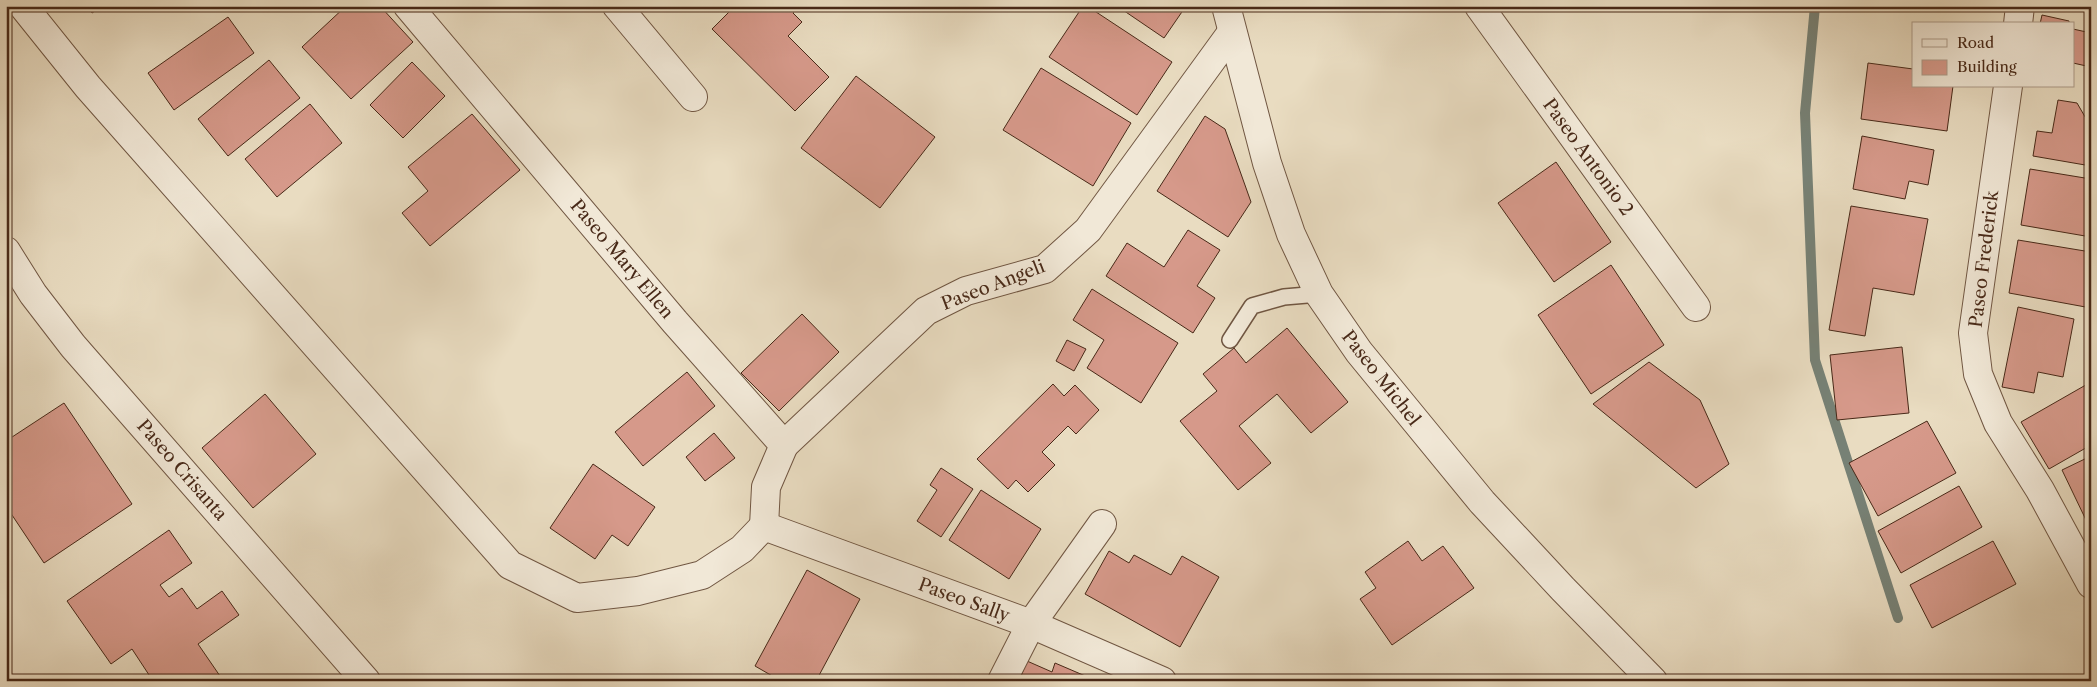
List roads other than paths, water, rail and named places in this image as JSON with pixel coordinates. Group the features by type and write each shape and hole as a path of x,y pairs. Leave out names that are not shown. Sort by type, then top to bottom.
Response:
{"street":[{"path":"23,6 88,87 510,565 577,598 638,591 702,575 742,549 764,526 766,487 784,445"},
{"name":"Paseo Mary Ellen","path":"408,6 675,322 784,445"},
{"path":"617,6 693,97"},
{"name":"Paseo Antonio 2","path":"1479,6 1696,307"},
{"path":"2018,22 2020,6"},
{"name":"Paseo Angeli","path":"784,445 926,311 966,291 1045,269 1088,230 1229,19"},
{"name":"Paseo Michel","path":"1229,19 1267,163 1291,234 1319,294 1359,352 1482,502 1563,589 1653,681"},
{"name":"Paseo Frederick","path":"2008,88 1973,333 1978,374 1998,423 2040,490 2091,584"},
{"name":"Paseo Crisanta","path":"6,251 33,294 73,346 366,681"},
{"path":"1002,681 1032,624 1102,524"},
{"name":"Paseo Sally","path":"764,526 1032,624 1162,681"}],"lane":[{"path":"1230,340 1252,306 1284,297 1319,294"}],"waterway":[{"path":"1815,6 1805,113 1815,360 1898,618"}]}
